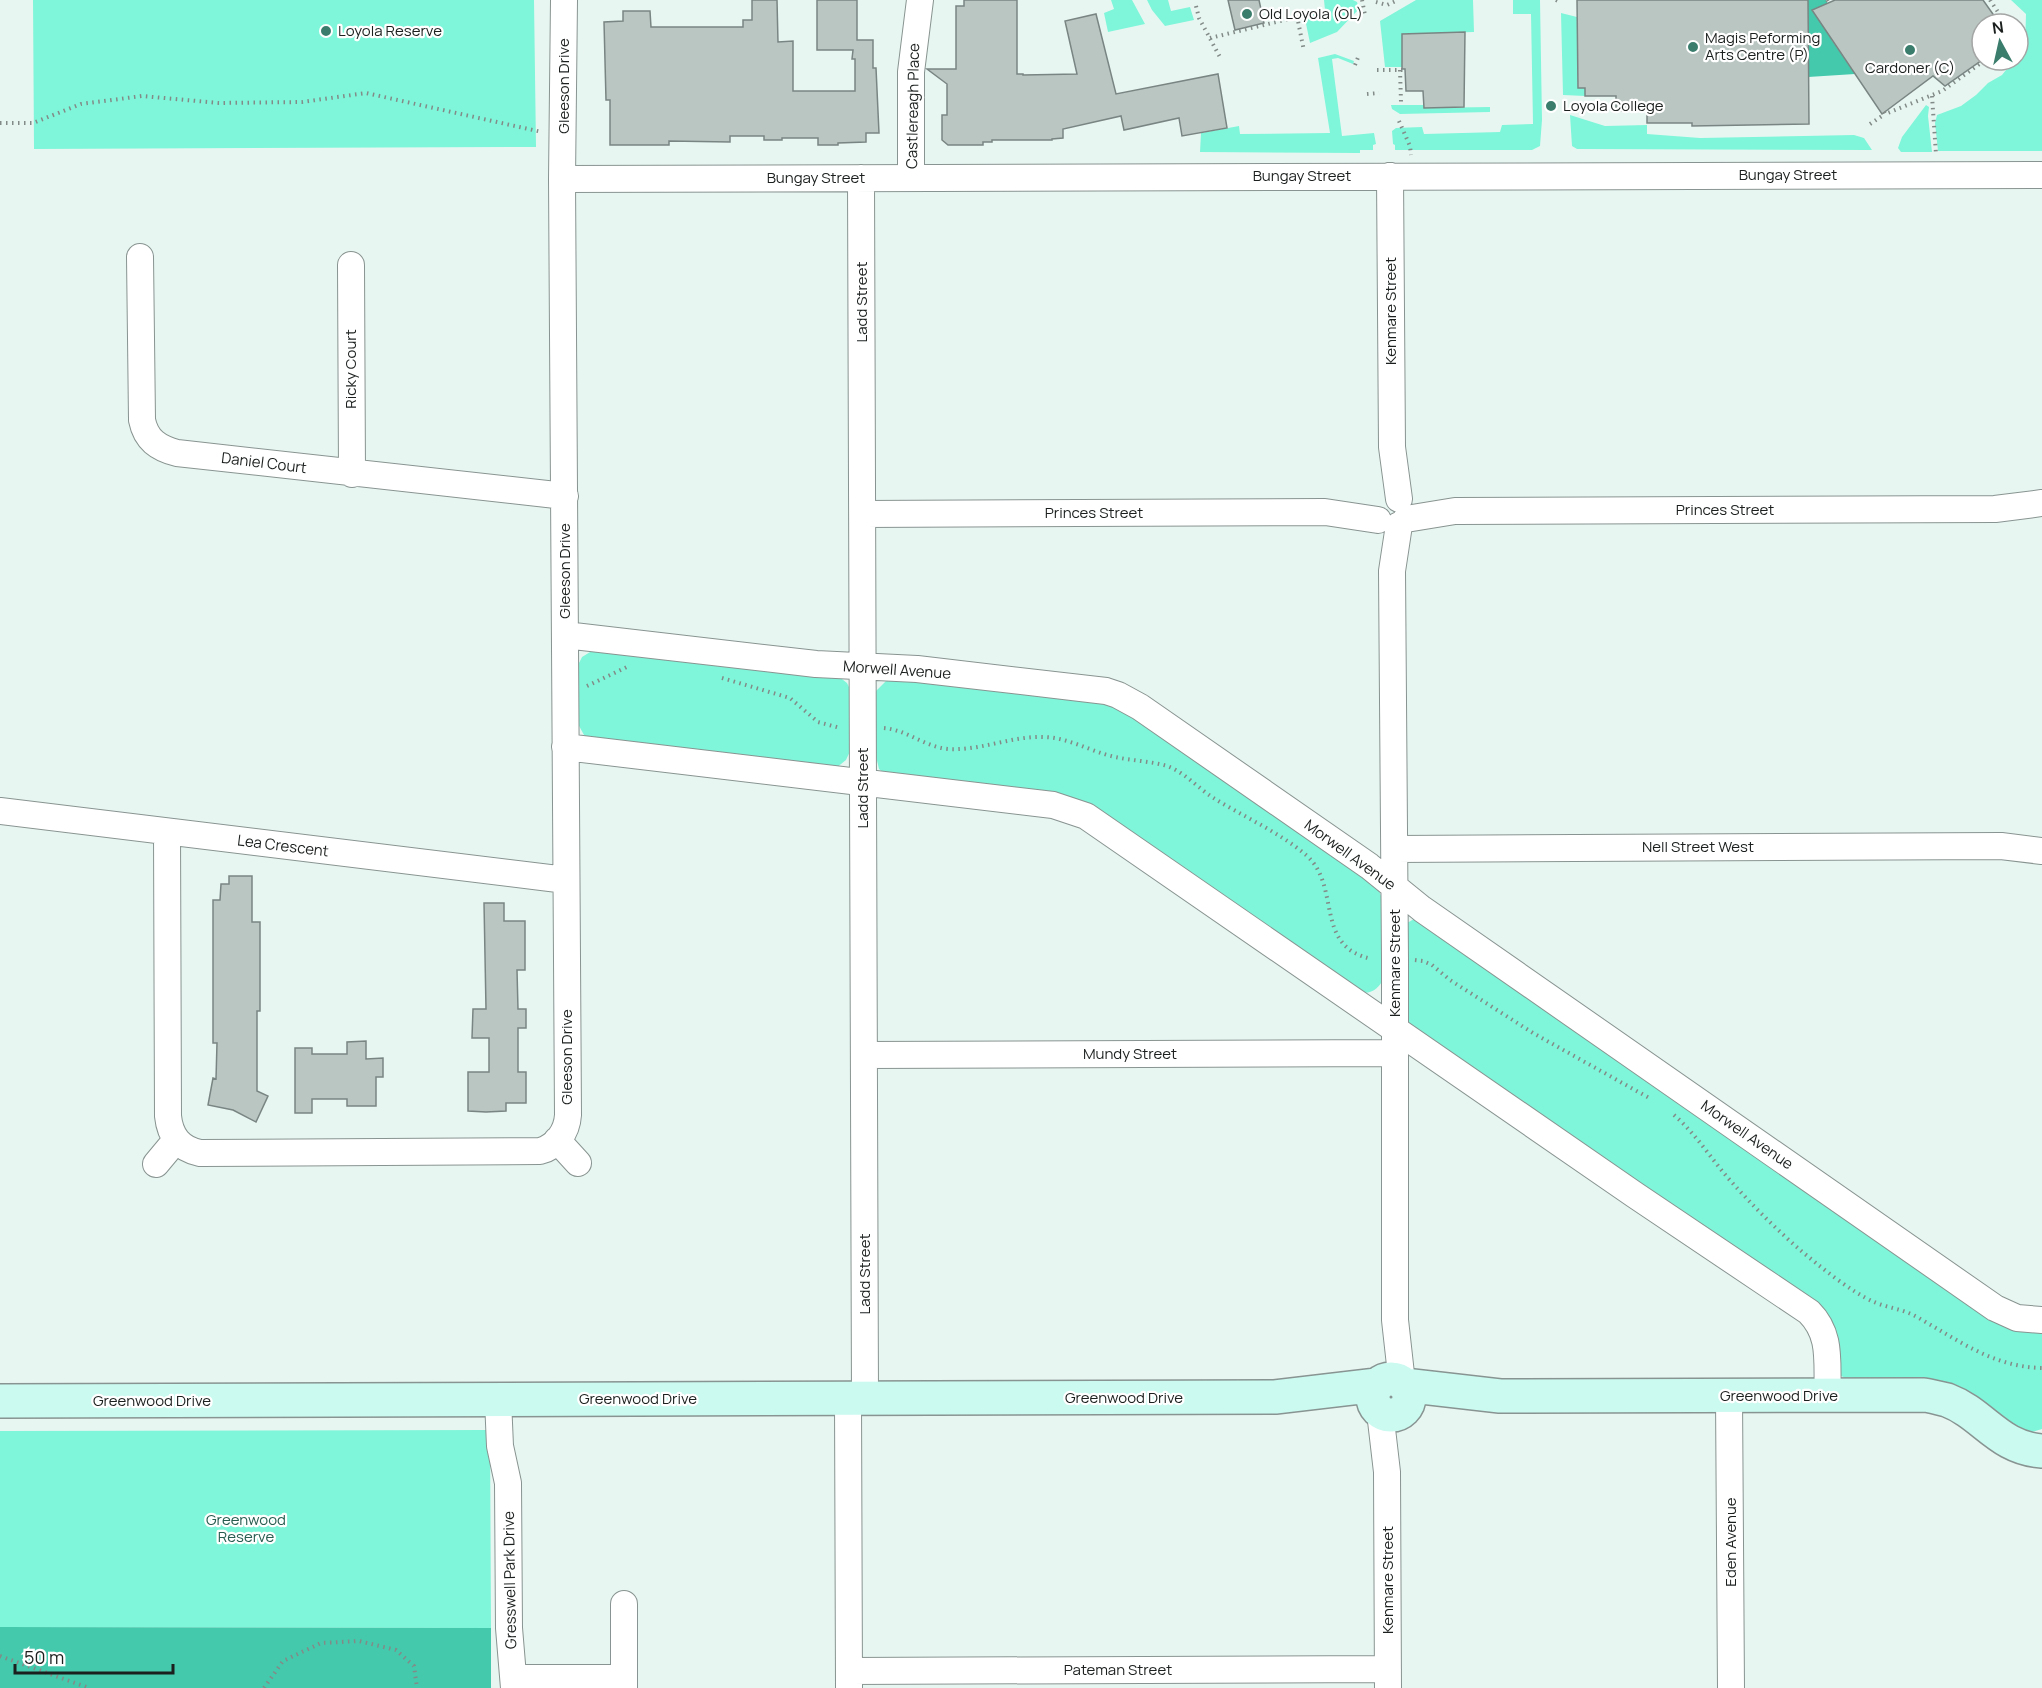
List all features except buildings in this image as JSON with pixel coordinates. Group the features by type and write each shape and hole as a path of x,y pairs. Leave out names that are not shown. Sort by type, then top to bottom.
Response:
{"street":[{"name":"Gleeson Drive","path":"557,1140 565,1129 568,1115 562,179 564,0"},
{"name":"Castlereagh Place","path":"911,177 911,72 920,0"},
{"name":"Bungay Street","path":"562,179 2042,175"},
{"name":"Kenmare Street","path":"1388,1679 1387,1472 1395,1320 1395,849 1390,176"},
{"name":"Ladd Street","path":"849,1680 864,1055 861,178"},
{"name":"Daniel Court","path":"140,257 141,420 151,441 164,449 177,453 352,474 565,496"},
{"name":"Ricky Court","path":"351,265 352,474"},
{"name":"Princes Street","path":"863,514 1995,509 2042,503"},
{"name":"Princes Street","path":"1995,509 2042,515"},
{"name":"Morwell Avenue","path":"565,635 816,664 917,669 1118,695 1140,707 1350,853 1422,909 1995,1308 2017,1318 2042,1320"},
{"path":"565,747 1053,806 1086,816 1395,1040 1626,1188 1809,1312 1817,1320 1825,1335 1827,1395"},
{"name":"Lea Crescent","path":"0,811 566,880"},
{"path":"167,832 168,1116 169,1126 176,1140 190,1151 200,1153 540,1151 547,1149 557,1140 578,1163"},
{"name":"Nell Street West","path":"2001,846 2042,838"},
{"name":"Nell Street West","path":"1395,849 2001,846 2042,852"},
{"name":"Mundy Street","path":"864,1055 1395,1040"},
{"path":"156,1164 176,1140"},
{"name":"Greenwood Drive","path":"0,1401 1924,1395 1959,1406 2018,1447 2042,1451"},
{"name":"Eden Avenue","path":"1730,1396 1731,1688"},
{"name":"Gresswell Park Drive","path":"508,1400 500,1446 508,1483 509,1628 514,1683 624,1683 624,1604"},
{"name":"Pateman Street","path":"849,1680 1388,1679"}],"path":[{"path":"1362,0 1365,15"},
{"path":"1376,2 1387,5 1398,0"},
{"path":"1196,6 1199,18 1221,59"},
{"path":"1210,38 1297,17 1304,51"},
{"path":"1355,65 1359,55"},
{"path":"1377,70 1403,70 1401,102"},
{"path":"1870,124 1885,113 1942,91 1970,71"},
{"path":"0,123 33,123 81,104 142,96 219,103 302,102 366,93 543,132 564,134"},
{"path":"1366,94 1379,93"},
{"path":"1932,95 1936,158"},
{"path":"1399,121 1410,146 1412,159"},
{"path":"586,686 597,683 619,670 637,665"},
{"path":"715,677 790,698 824,725 843,728 893,729 944,749 972,748 1026,738 1056,738 1123,760 1156,764 1173,769 1311,860 1325,884 1332,925 1347,948 1364,957 1423,961 1432,965 1450,980 1533,1033 1656,1101"},
{"path":"1669,1110 1692,1132 1752,1205 1801,1250 1865,1298 1909,1312 1965,1346 2020,1367 2042,1368"},
{"path":"264,1688 283,1661 292,1656 321,1643 359,1641 396,1650 414,1666 417,1688"},
{"path":"0,1656 88,1688"}],"green space":[{"name":"Loyola Reserve","path":"33,0 534,0 536,147 34,149"},
{"path":"1111,0 1132,0 1145,24 1108,32 1104,13 1114,9"},
{"path":"1147,0 1168,0 1171,11 1190,7 1194,20 1165,26"},
{"path":"1324,0 1353,0 1357,2 1359,9 1337,32 1310,43 1304,14 1325,10"},
{"path":"1416,0 1473,0 1474,32 1402,34 1402,67 1385,67 1380,21"},
{"path":"1513,0 1540,0 1542,120 1540,146 1532,150 1395,150 1392,131 1396,128 1422,127 1424,134 1500,132 1502,125 1533,124 1531,14 1513,14"},
{"path":"1808,0 1826,0 1841,32 1831,39 1855,74 1808,77"},
{"path":"2011,0 2042,0 2042,151 1938,151 1935,123 1937,115 1961,106 2004,72 2030,72 2030,12 2024,12"},
{"path":"1561,13 1577,17 1578,87 1585,88 1585,96 1563,95"},
{"path":"1335,54 1354,61 1353,64 1338,58 1332,59 1342,136 1374,133 1376,144 1373,145 1373,150 1360,150 1360,153 1200,152 1201,133 1239,126 1240,134 1330,133 1318,58"},
{"path":"1391,105 1424,105 1424,108 1490,107 1490,112 1400,114 1392,109"},
{"path":"1926,105 1929,107 1932,152 1901,152 1898,148 1902,137"},
{"path":"1570,115 1605,126 1647,125 1647,134 1700,138 1854,135 1864,138 1872,150 1577,149 1572,146"},
{"path":"595,649 838,676 847,683 851,691 851,749 846,760 836,768 589,739 578,724 576,669 582,657"},
{"path":"889,678 1106,699 1378,888 1383,901 1383,980 1374,990 1361,993 1100,816 886,775 879,769 875,752 875,692"},
{"path":"1414,919 2042,1327 2042,1429 2029,1433 1846,1379 1840,1375 1835,1342 1415,1031 1409,1023 1407,1014 1407,923"},
{"name":"Greenwood Reserve","path":"490,1430 491,1628 0,1627 0,1431"},
{"path":"0,1627 491,1628 491,1688 0,1688"}],"place":[{"name":"Old Loyola (OL)","path":"1247,14"},
{"name":"Loyola Reserve","path":"326,31"},
{"name":"Magis Peforming Arts Centre (P)","path":"1693,47"},
{"name":"Cardoner (C)","path":"1910,50"},
{"name":"Loyola College","path":"1551,106"}]}
